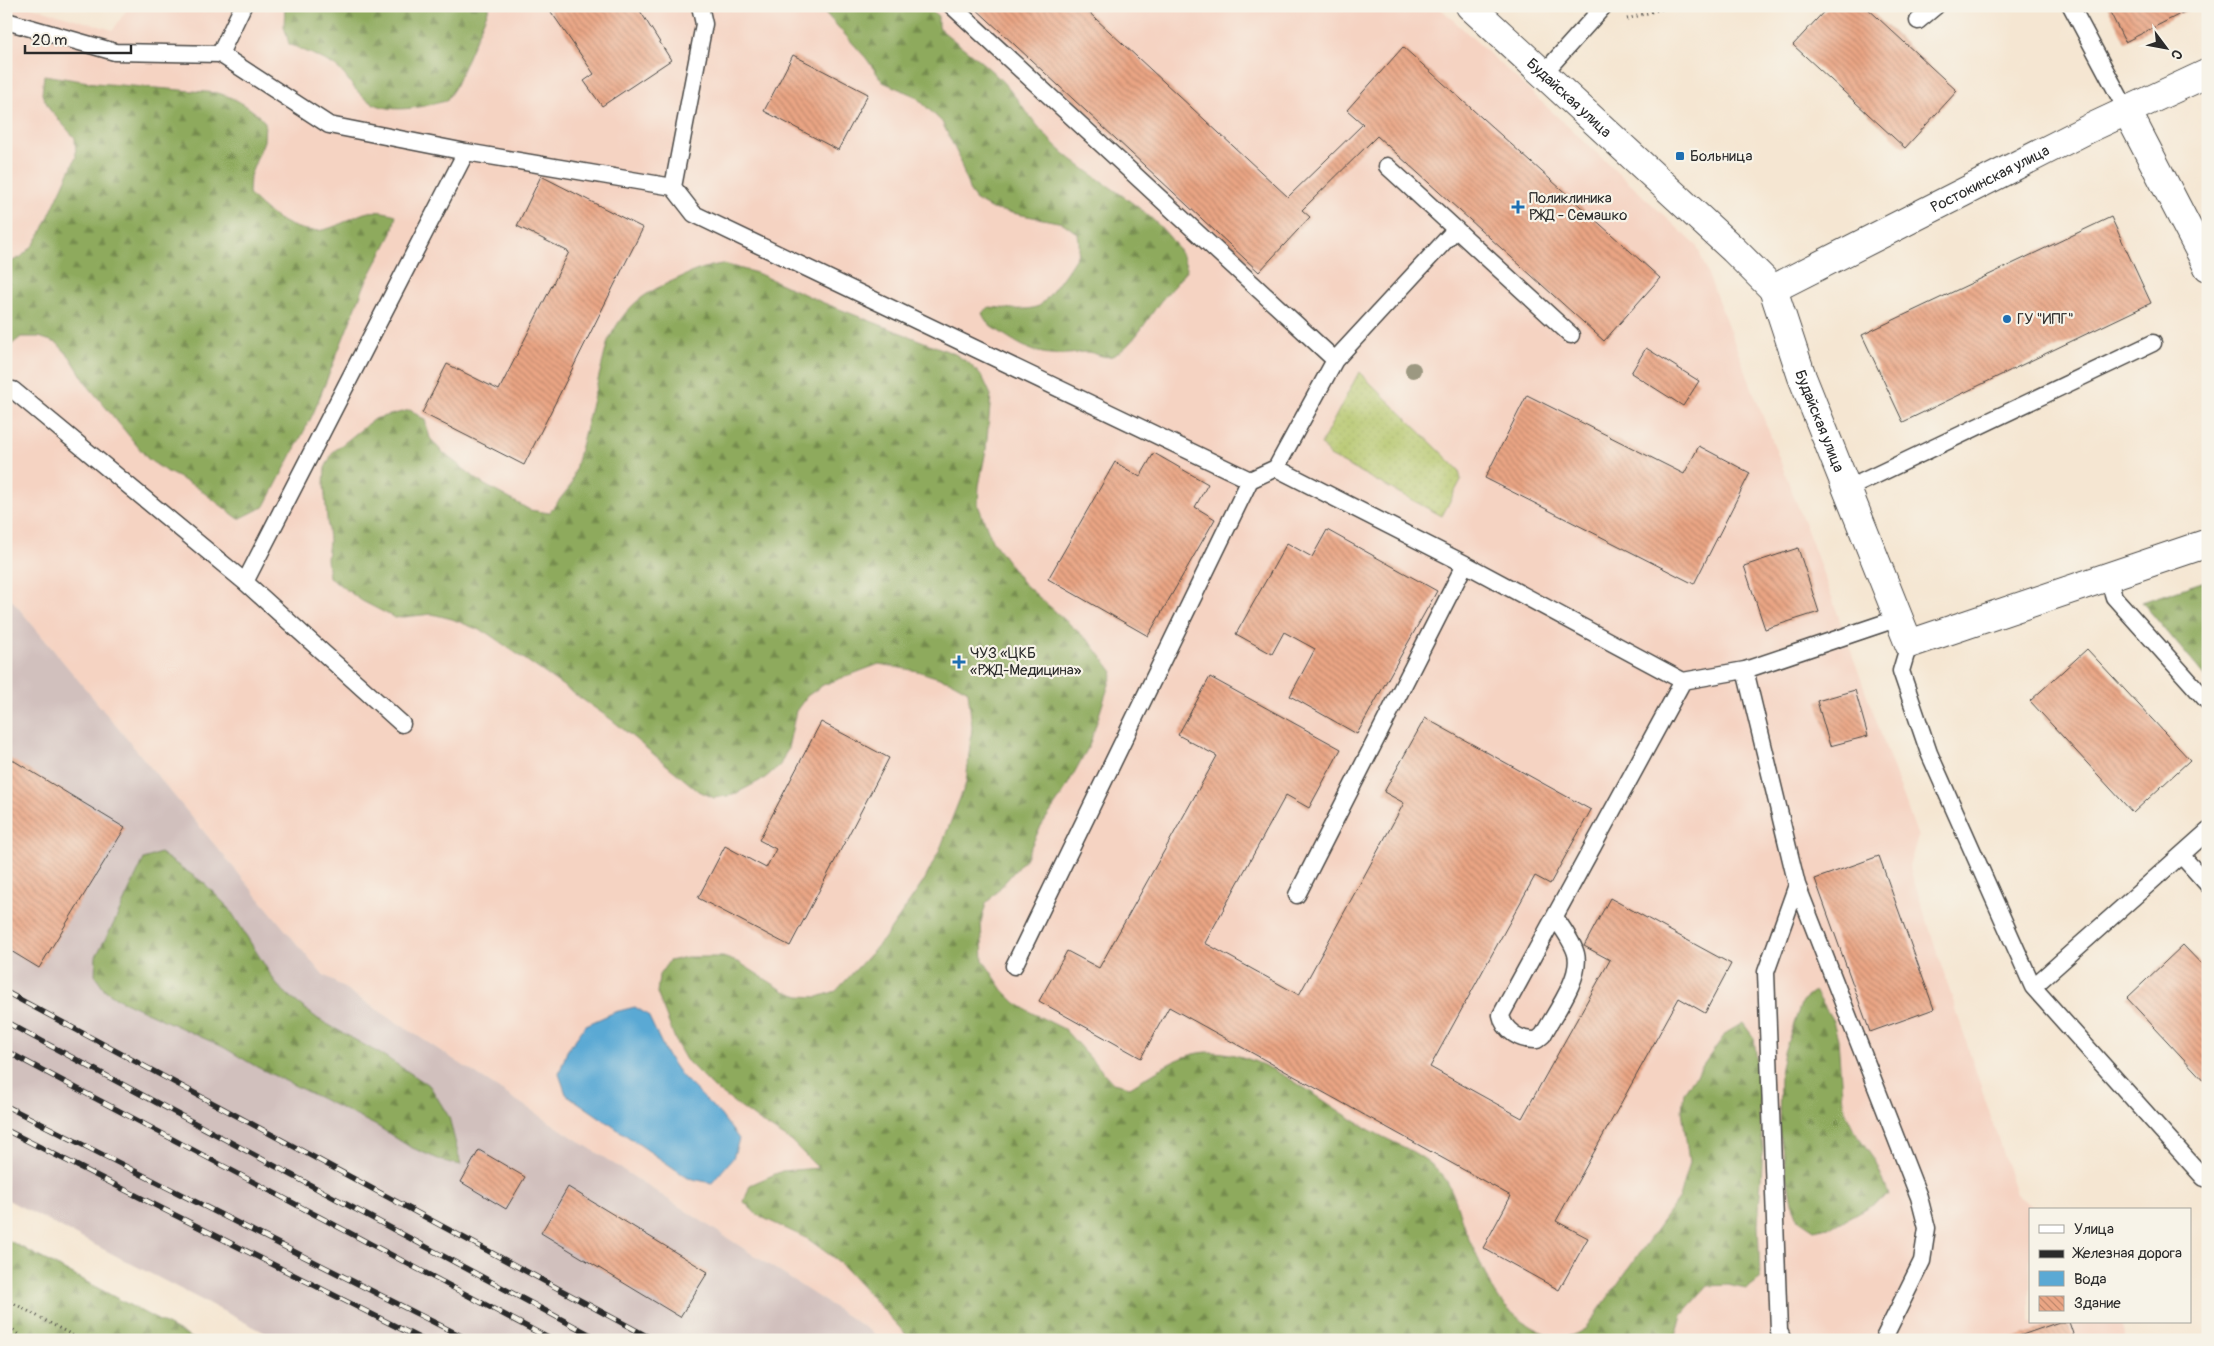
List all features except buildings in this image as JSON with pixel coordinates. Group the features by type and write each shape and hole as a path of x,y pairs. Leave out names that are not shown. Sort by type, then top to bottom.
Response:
{"street":[{"name":"Будайская улица","path":"1470,6 1734,250 1773,289 1802,377 1909,644"},
{"name":"Ростокинская улица","path":"1773,289 2127,111 2208,73"},
{"path":"2127,111 2208,267"},
{"path":"1909,644 2208,543"}],"lane":[{"path":"220,54 243,6"},
{"path":"673,187 704,24 700,6"},
{"path":"952,6 1335,360"},
{"path":"1543,74 1604,6"},
{"path":"1918,21 1936,6"},
{"path":"2071,6 2127,111"},
{"path":"6,21 115,52 220,54 329,125 466,152 673,187 694,214 1250,480"},
{"path":"245,582 466,152"},
{"path":"1387,166 1571,335"},
{"path":"1014,966 1250,480 1276,468 1335,360 1456,229"},
{"path":"1847,489 2153,343"},
{"path":"13,390 245,582 402,724"},
{"path":"1276,468 1465,564 1683,681 1745,670 1899,618"},
{"path":"1297,894 1465,564"},
{"path":"2108,577 2114,597 2208,702"},
{"path":"1909,644 1901,671 1929,753 2033,987 2204,1178 2208,1175"},
{"path":"1745,670 1797,885 1919,1196 1927,1228 1922,1261 1883,1340"},
{"path":"1555,917 1576,952 1578,964 1576,976 1542,1035 1537,1040 1528,1041 1508,1031 1502,1023 1501,1015 1683,681"},
{"path":"2033,987 2208,831"},
{"path":"2181,855 2208,885"},
{"path":"1783,1340 1779,1331 1766,972 1797,885"}],"path":[{"path":"1624,19 1672,6"},
{"path":"6,1299 81,1340"},
{"path":"6,1323 24,1340"}],"shaded area":[{"name":"ЧУЗ «ЦКБ «РЖД-Медицина»","path":"6,6 29,6 113,30 129,6 1438,6 1697,246 1812,543 1918,837 1909,866 2016,1194 2034,1208 2029,1208 2029,1324 2122,1324 2126,1340 884,1340 321,973 6,593"},
{"path":"6,593 321,973 884,1340 279,1340 6,1199"}],"green space":[{"path":"285,6 490,6 455,87 446,101 400,109 388,108 367,100 335,66 289,44 284,26"},
{"path":"819,6 924,6 938,15 938,27 1002,81 1056,146 1149,217 1166,233 1179,250 1187,269 1160,302 1133,340 1119,352 1109,357 1086,352 1048,354 1019,344 988,323 982,313 989,307 1027,309 1039,306 1060,281 1076,257 1079,248 1078,234 1063,223 992,209 976,200 970,192 958,155 942,122 915,96 883,82 866,58"},
{"path":"44,75 95,83 218,93 243,104 265,122 264,141 250,176 249,194 265,210 297,228 319,231 368,212 376,211 396,215 392,233 365,284 313,414 265,506 239,519 195,486 164,470 148,459 89,387 70,357 57,343 39,337 21,337 6,349 6,264 21,257 34,244 43,229 76,157 75,138 50,110 42,94"},
{"path":"723,264 757,273 824,303 955,354 970,364 983,378 991,395 978,505 992,540 1023,583 1091,643 1113,672 1089,746 1062,795 1041,826 1025,859 986,904 981,922 983,960 1003,990 1016,1003 1064,1029 1113,1083 1130,1087 1169,1064 1190,1055 1212,1052 1233,1055 1254,1061 1274,1070 1370,1130 1418,1155 1436,1168 1450,1187 1470,1241 1498,1299 1530,1326 1544,1333 1561,1337 1570,1336 1586,1328 1679,1198 1689,1162 1682,1110 1684,1092 1726,1033 1743,1023 1754,1038 1761,1094 1759,1112 1763,1149 1758,1224 1760,1278 1746,1289 1728,1285 1708,1286 1682,1315 1675,1340 911,1340 838,1261 808,1239 757,1215 744,1202 750,1185 782,1171 818,1168 791,1141 759,1121 713,1087 686,1060 677,1044 657,993 659,975 669,961 687,957 723,957 740,963 784,991 800,996 818,997 836,991 884,939 924,881 940,849 966,783 972,727 968,691 952,682 917,671 879,664 823,685 807,696 796,711 788,748 780,765 765,778 733,795 714,798 697,790 612,720 487,633 452,619 432,614 395,618 362,601 329,577 327,559 329,541 324,485 325,468 333,452 374,419 410,410 425,420 430,438 442,452 483,484 530,510 549,513 571,485 608,341 615,328 629,309 655,289 695,271"},
{"path":"1359,372 1459,470 1461,480 1442,516 1330,456 1321,444"},
{"path":"2208,580 2208,680 2142,602"},
{"path":"160,853 204,883 229,908 277,985 290,997 318,1019 384,1056 430,1086 449,1117 461,1165 443,1161 410,1147 377,1126 257,1067 223,1047 120,1000 105,990 95,975 96,956 144,859"},
{"path":"1815,991 1833,1021 1838,1039 1842,1094 1846,1113 1854,1130 1875,1160 1889,1195 1833,1226 1814,1230 1799,1220 1792,1203 1779,1131 1780,1073 1784,1052 1802,1001"},
{"path":"6,1239 195,1340 6,1340"}],"water":[{"path":"635,1007 648,1015 667,1055 681,1075 720,1114 739,1139 733,1158 712,1183 688,1178 566,1094 559,1074 567,1051 586,1025 615,1012"}],"railway":[{"path":"6,992 654,1340"},
{"path":"6,1022 600,1340"},
{"path":"6,1051 552,1340"},
{"path":"6,1106 469,1340"},
{"path":"6,1130 423,1340"}],"place":[{"name":"Больница","path":"1680,156"},
{"name":"Поликлиника РЖД - Семашко","path":"1518,207"},
{"name":"ГУ \"ИПГ\"","path":"2007,319"},
{"name":"ЧУЗ «ЦКБ «РЖД-Медицина»","path":"959,662"}]}
